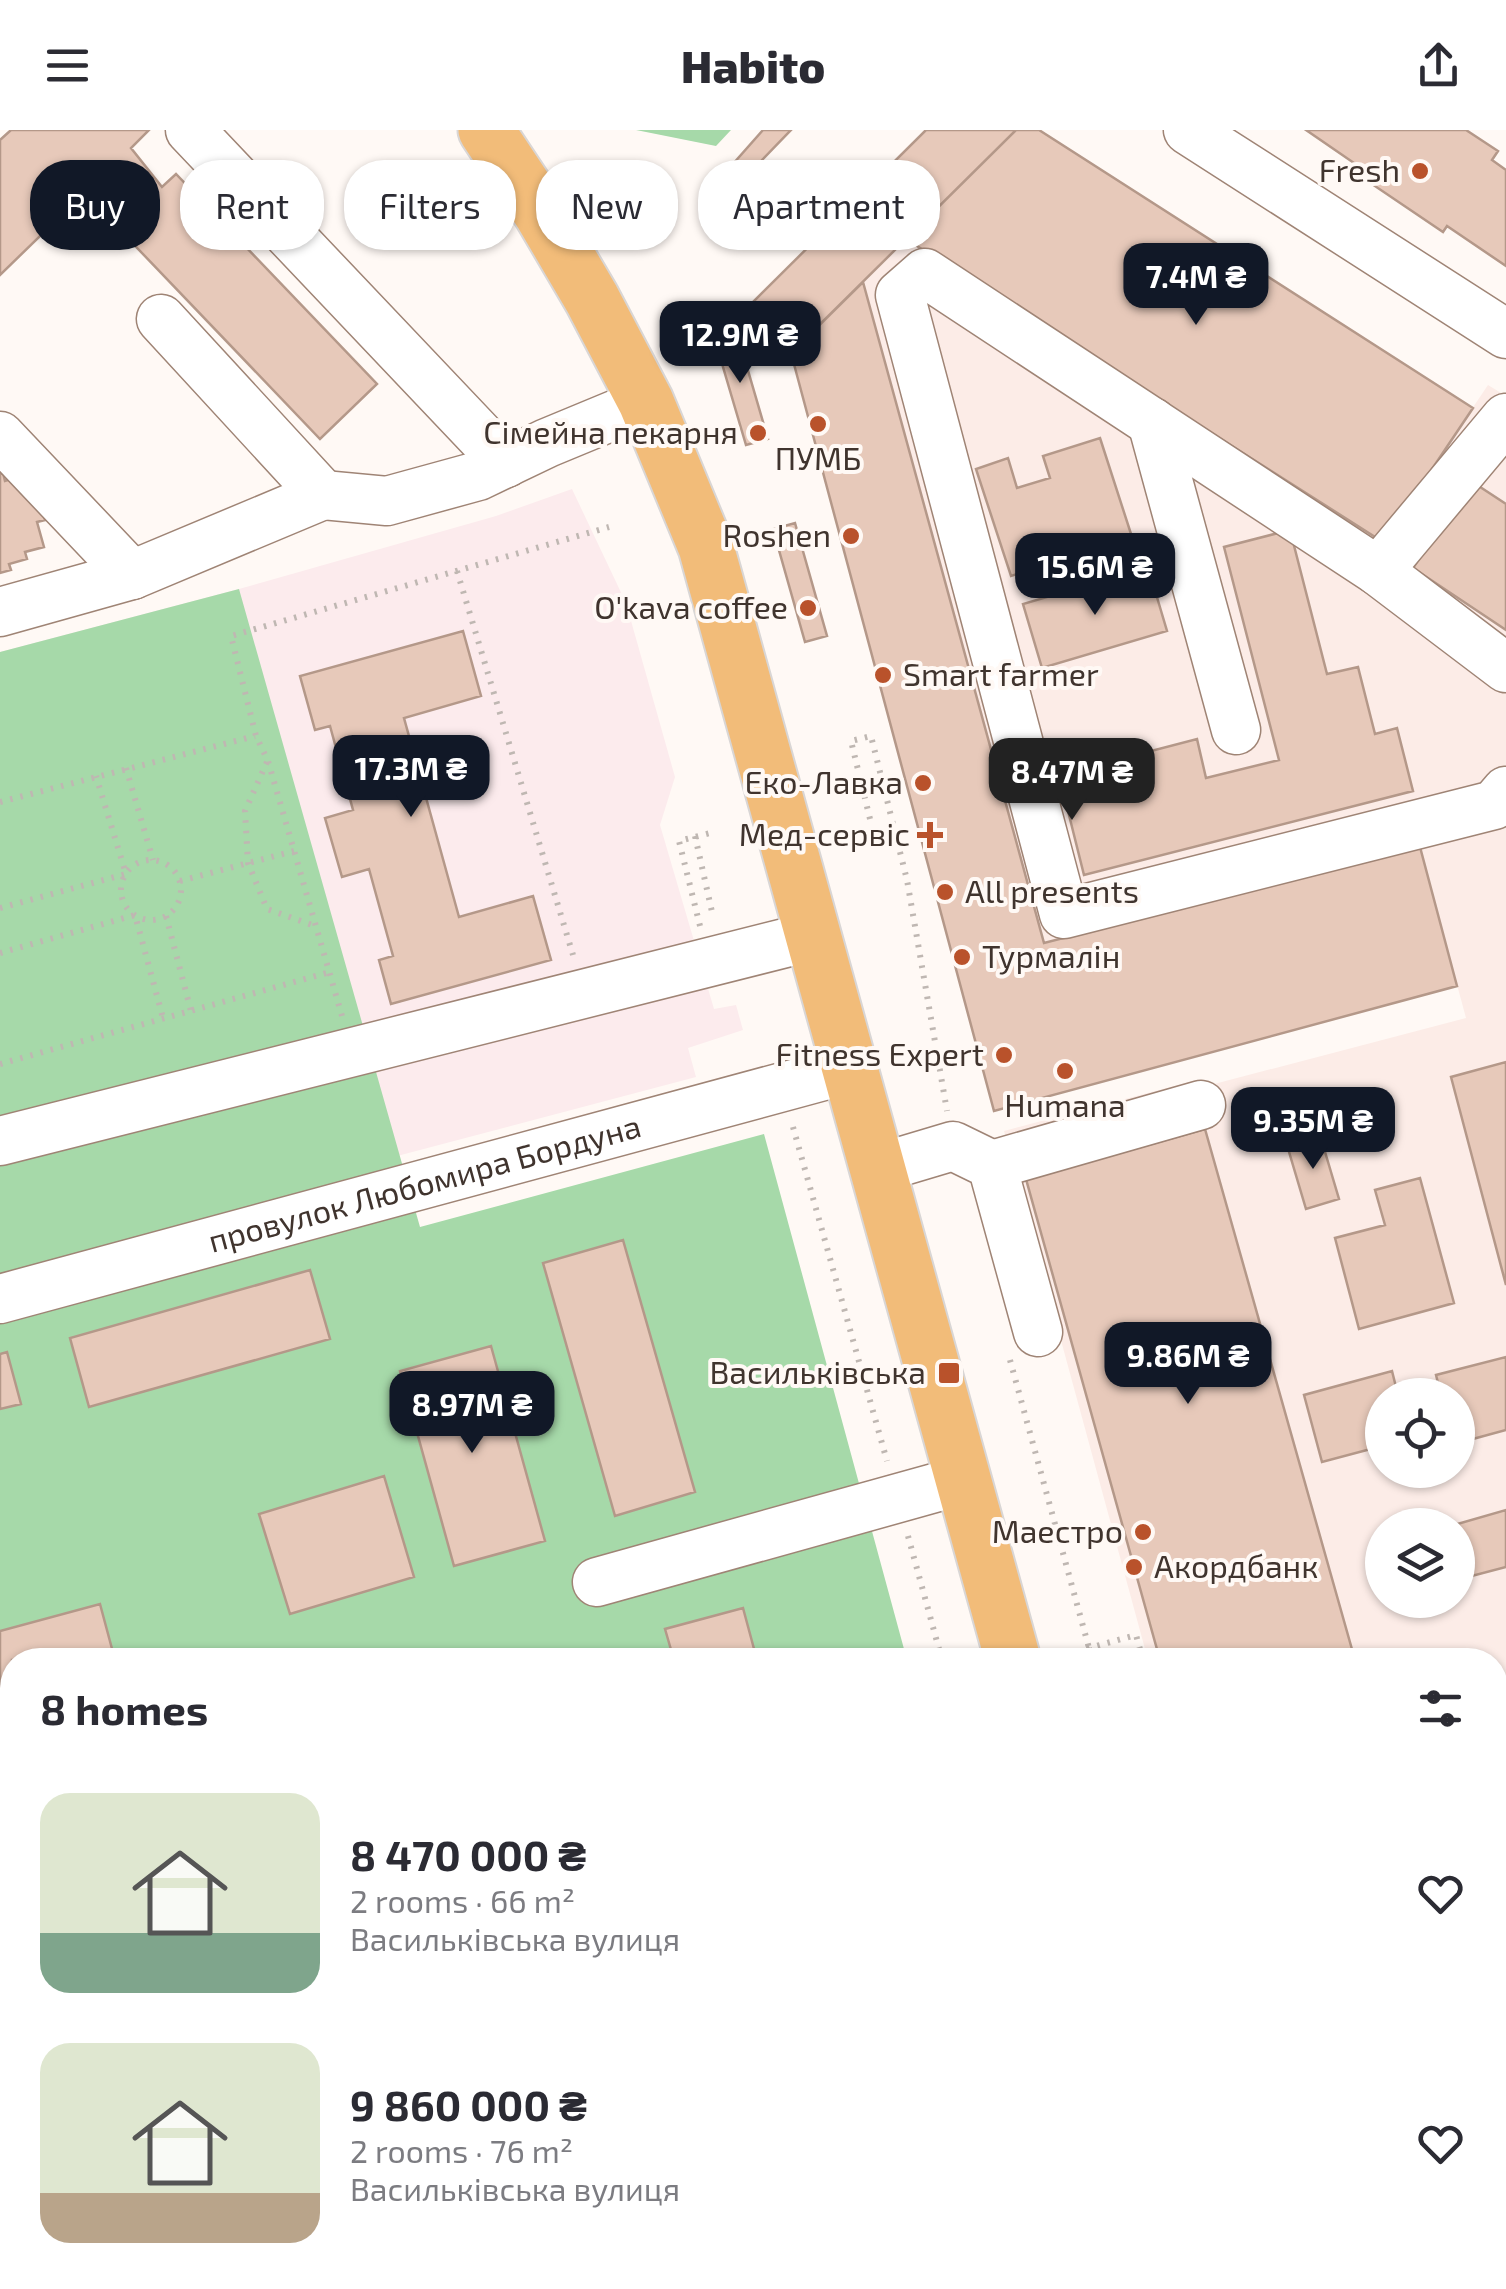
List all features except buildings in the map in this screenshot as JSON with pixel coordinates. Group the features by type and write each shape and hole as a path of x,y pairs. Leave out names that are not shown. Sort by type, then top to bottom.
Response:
{"main road":[{"path":"493,132 592,299 646,402 706,547 1009,1648"}],"street":[{"path":"190,130 506,463"},
{"path":"1188,130 1506,334"},
{"path":"1506,668 1378,571 925,273 900,295 1064,914 1494,805 1506,791"},
{"path":"160,319 323,495"},
{"path":"0,612 132,575 323,495 387,501 478,476 646,402"},
{"path":"1378,571 1506,418"},
{"path":"1152,422 1236,730"},
{"path":"0,436 132,575"},
{"path":"0,1141 813,936"},
{"name":"провулок Любомира Бордуна","path":"0,1299 849,1069"},
{"path":"876,1170 953,1146 992,1165 1201,1105"},
{"path":"992,1165 1038,1332"},
{"path":"598,1582 963,1480"}],"path":[{"path":"754,344 773,335"},
{"path":"352,1053 268,760 256,736 231,636 609,527"},
{"path":"457,571 586,995"},
{"path":"0,802 256,736"},
{"path":"850,741 870,819"},
{"path":"268,760 244,812 248,863 266,909 315,926"},
{"path":"126,768 153,860"},
{"path":"96,776 126,874 122,897 134,915 163,1018"},
{"path":"704,940 679,840 714,832"},
{"path":"695,836 712,912"},
{"path":"180,881 294,852"},
{"path":"0,908 126,874 138,863 153,860 170,866 180,881 179,901 166,916 150,920 134,915 0,954"},
{"path":"166,916 191,1011"},
{"path":"0,1064 330,972"},
{"path":"792,1125 939,1648"},
{"path":"1089,1648 1136,1635 1140,1648"}],"shaded area":[{"path":"895,250 923,250 1383,541 1488,385 1506,396 1506,1648 1145,1648 1004,1131 1197,1080 1199,1088 1466,1018 1420,848 1044,943 863,282"},
{"path":"572,489 626,603 675,777 660,825 714,1009 736,1005 743,1030 688,1048 696,1077 0,1261 0,652 496,516"}],"green space":[{"path":"636,130 731,130 716,146"},
{"path":"239,589 420,1227 764,1134 904,1648 0,1648 0,652"}],"place":[{"name":"Fresh","path":"1420,171"},
{"name":"ПУМБ","path":"818,424"},
{"name":"Сімейна пекарня","path":"758,433"},
{"name":"Roshen","path":"851,536"},
{"name":"O'kava coffee","path":"808,608"},
{"name":"Smart farmer","path":"883,675"},
{"name":"Еко-Лавка","path":"923,783"},
{"name":"Мед-сервіс","path":"930,835"},
{"name":"All presents","path":"945,892"},
{"name":"Турмалін","path":"962,957"},
{"name":"Fitness Expert","path":"1004,1055"},
{"name":"Humana","path":"1065,1071"},
{"name":"Васильківська","path":"949,1373"},
{"name":"Маестро","path":"1143,1532"},
{"name":"Акордбанк","path":"1134,1567"}]}
